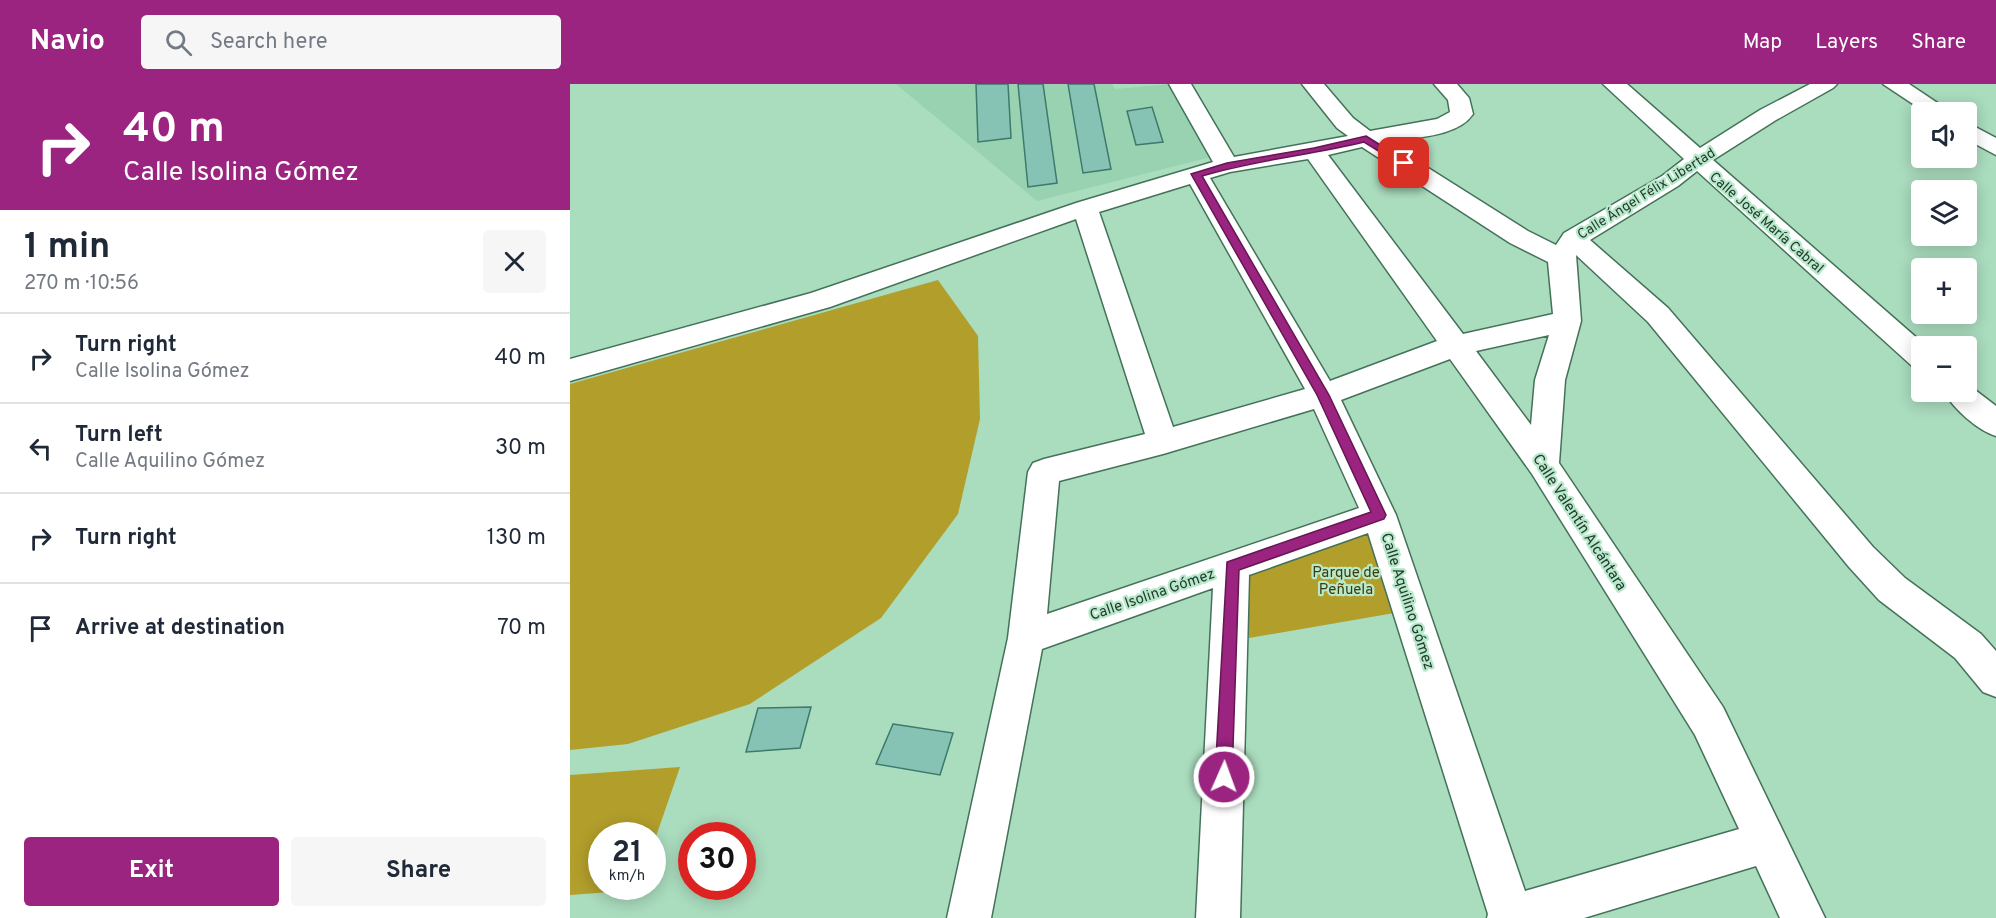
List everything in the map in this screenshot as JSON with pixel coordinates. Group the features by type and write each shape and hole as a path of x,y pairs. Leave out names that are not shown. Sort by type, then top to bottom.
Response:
{"street":[{"name":"Calle Aquilino Gómez","path":"1180,84 1211,170 1323,395 1379,515 1511,918"},
{"path":"1313,84 1345,123 1366,139 1519,237 1567,248 1658,315 1861,557 1892,589 1968,645 1996,679"},
{"path":"570,370 820,300 1085,208 1211,170 1444,125 1462,114 1458,98 1445,84"},
{"name":"Calle José María Cabral","path":"1614,84 1911,349"},
{"name":"Calle Ángel Félix Libertad","path":"1567,248 1768,115 1826,84"},
{"path":"1894,84 1924,102"},
{"path":"1977,136 1996,148"},
{"name":"Calle Valentín Alcántara","path":"1314,151 1544,465 1709,721 1803,918"},
{"path":"1085,208 1163,442"},
{"path":"1544,465 1550,380 1567,321 1567,248"},
{"path":"969,918 1026,638 1044,472 1163,442 1323,395 1457,345 1567,321"},
{"path":"1971,402 1996,424"},
{"name":"Calle Isolina Gómez","path":"1026,638 1379,515"},
{"path":"1218,918 1232,566"},
{"path":"1511,918 1766,842"}],"shaded area":[{"path":"896,84 1112,84 1115,89 1173,84 1211,157 1037,201"}],"green space":[{"path":"938,280 978,336 980,419 958,514 881,618 750,704 628,744 570,750 570,384"},
{"name":"Parque de Peñuela","path":"1370,530 1400,612 1249,638 1247,573"},
{"path":"680,767 661,822 588,822 588,894 570,895 570,775"}],"building":[{"path":"976,84 1008,84 1011,138 978,142"},
{"path":"1018,84 1043,84 1057,183 1028,187"},
{"path":"1068,84 1094,84 1111,169 1083,173"},
{"path":"1152,107 1163,142 1136,145 1127,111"},
{"path":"811,707 800,748 746,752 758,708"},
{"path":"893,724 953,733 940,775 876,764"}],"route":[{"path":"1224,777 1232,566 1379,515 1323,395 1196,174 1227,165 1314,151 1366,139 1404,163"}]}
